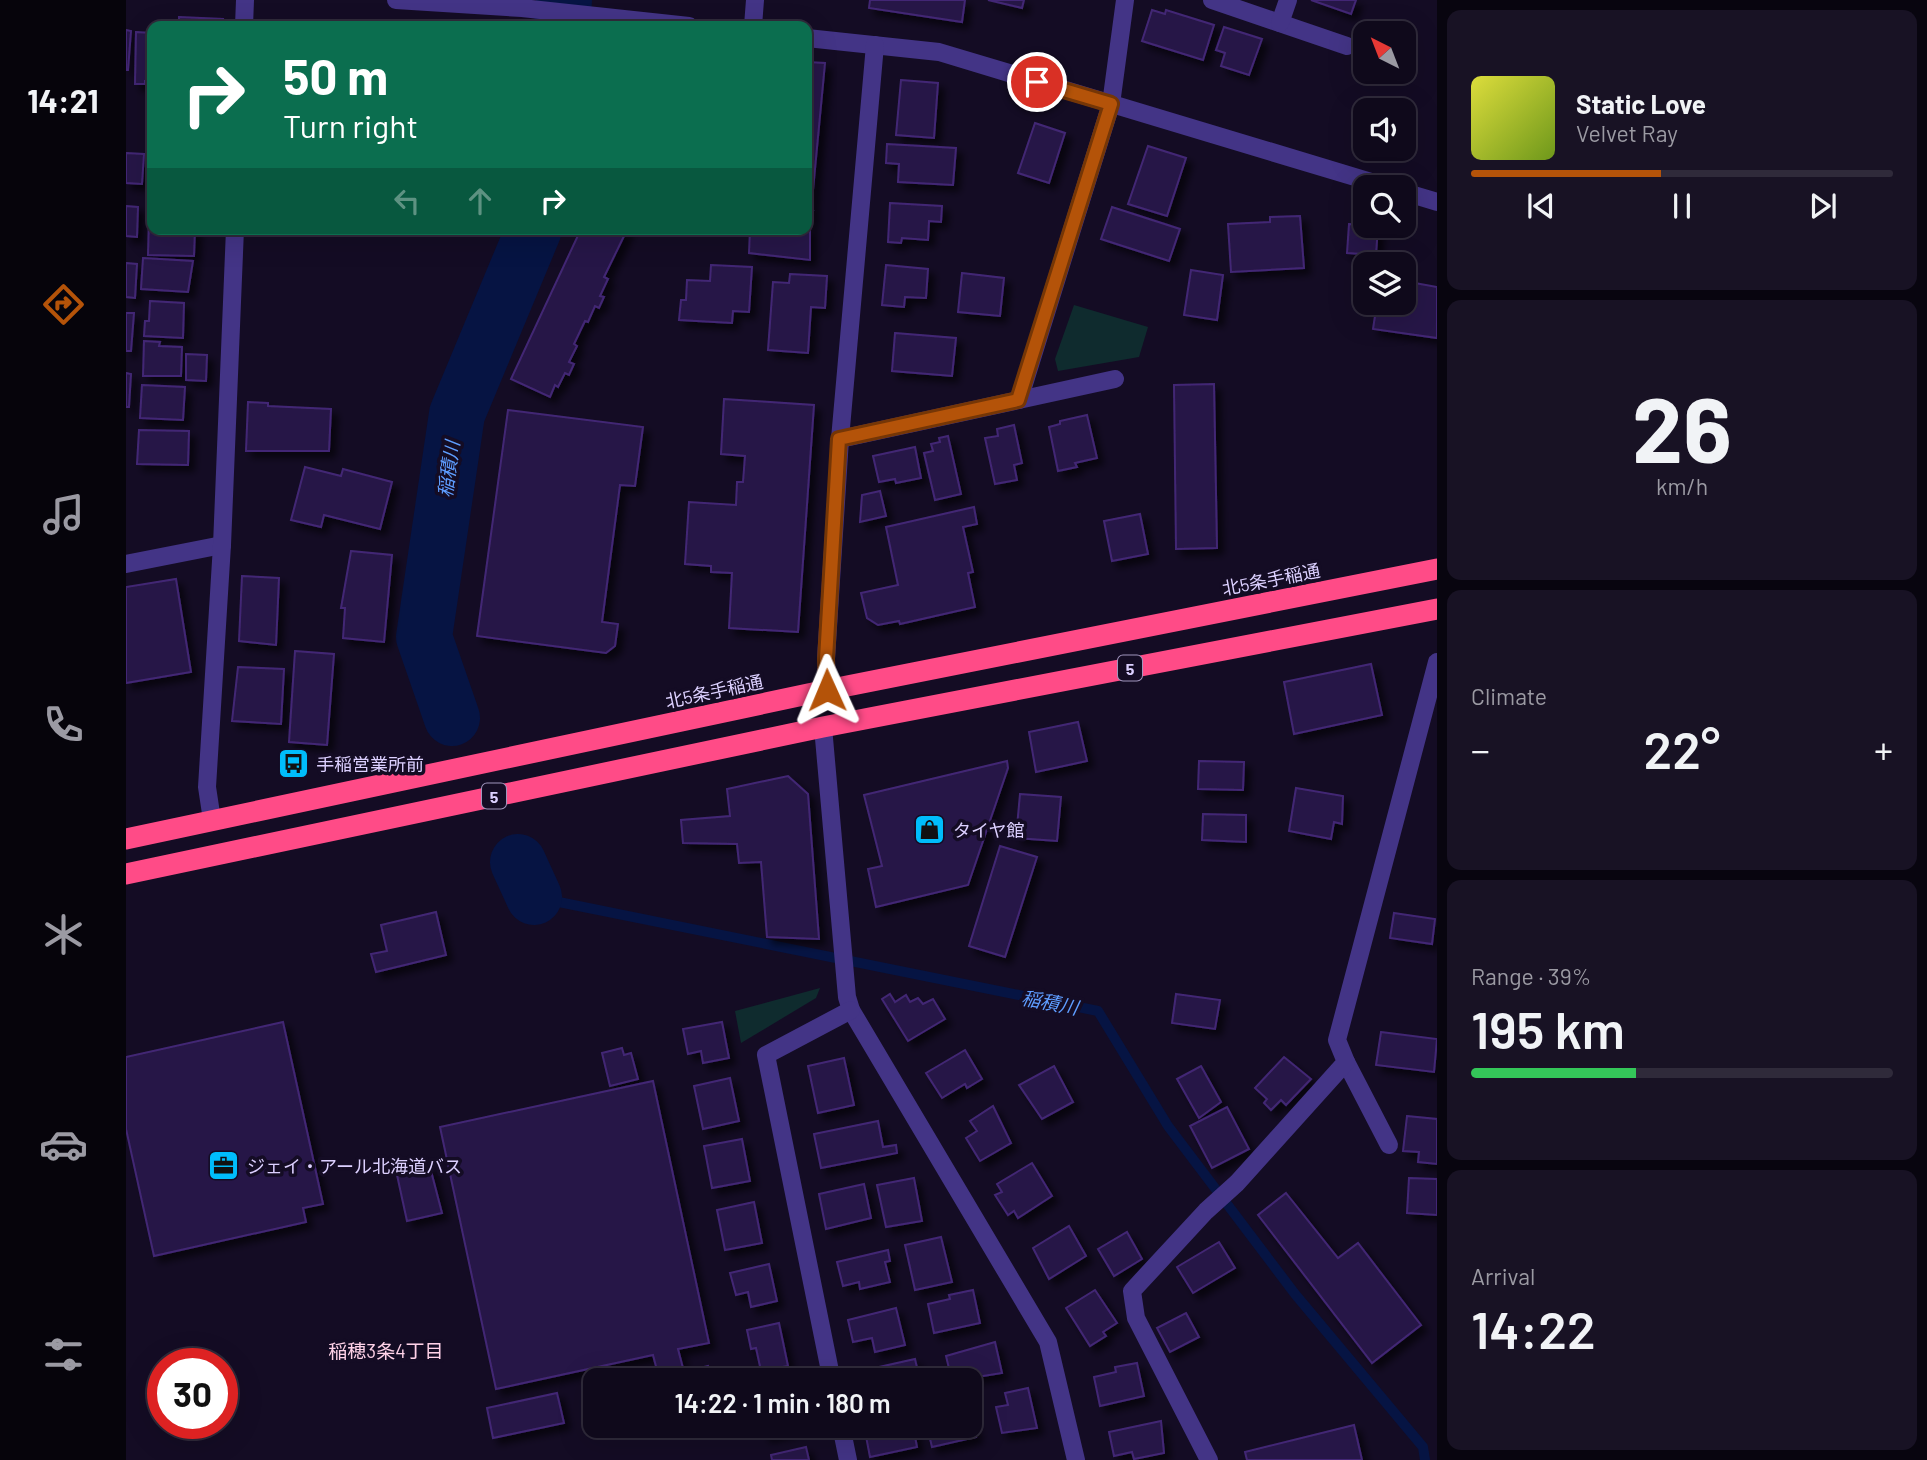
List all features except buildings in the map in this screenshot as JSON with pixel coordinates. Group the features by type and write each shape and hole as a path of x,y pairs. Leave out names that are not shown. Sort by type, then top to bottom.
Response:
{"highway":[{"name":"北5条手稲通","path":"126,839 827,690 1437,569"},
{"name":"5","path":"126,874 823,727 1437,609"}],"street":[{"path":"244,21 245,0"},
{"path":"396,0 592,11 657,21"},
{"path":"753,21 755,0"},
{"path":"1018,400 1111,104 1125,0"},
{"path":"1212,0 1347,46"},
{"path":"1280,23 1288,0"},
{"path":"812,39 939,52 1353,177"},
{"path":"827,690 826,659 839,439 875,46"},
{"path":"1416,196 1437,202"},
{"path":"212,820 207,787 222,545 235,235"},
{"path":"839,439 1115,379"},
{"path":"126,564 222,545"},
{"path":"1389,1145 1337,1040 1437,662"},
{"path":"823,727 849,1004 1048,1342 1076,1460"},
{"path":"829,1368 766,1055 849,1004"},
{"path":"1209,1460 1136,1318 1132,1291 1206,1211 1237,1183 1346,1062"},
{"path":"843,1438 848,1460"}],"green space":[{"path":"1074,305 1148,327 1139,357 1058,371 1055,359"},
{"path":"820,988 816,998 741,1043 735,1011"}],"waterway":[{"name":"稲積川","path":"562,21 564,0"},
{"name":"稲積川","path":"452,718 424,637 457,414 532,235"},
{"name":"稲積川","path":"518,862 534,897"},
{"name":"稲積川","path":"534,897 1098,1011 1168,1126 1295,1294 1423,1447 1425,1460"}],"place":[{"name":"手稲営業所前","path":"293,764"},
{"name":"タイヤ館","path":"930,830"},
{"name":"ジェイ・アール北海道バス","path":"224,1166"}],"district":[{"name":"稲穂3条4丁目","path":"386,1350"}],"route":[{"path":"827,690 826,659 839,439 1018,400 1111,104 1037,82"}]}
